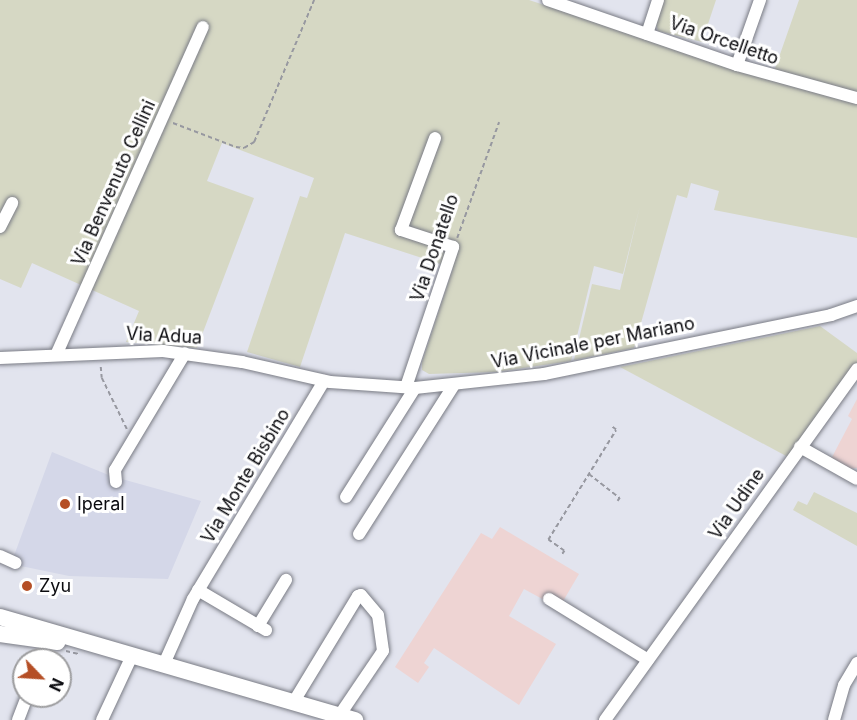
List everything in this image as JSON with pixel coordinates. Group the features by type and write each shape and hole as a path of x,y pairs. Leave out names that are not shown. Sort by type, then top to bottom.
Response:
{"main road":[{"path":"1,624 164,664 215,681"},
{"path":"1,624 347,718"}],"street":[{"name":"Via Orcelletto","path":"548,0 737,65 857,98"},
{"path":"647,34 658,0"},
{"path":"737,65 760,0"},
{"name":"Via Benvenuto Cellini","path":"57,353 203,27"},
{"path":"435,138 400,230 453,247"},
{"path":"0,227 12,203"},
{"name":"Via Donatello","path":"346,497 410,388 453,247"},
{"path":"831,315 857,306"},
{"path":"831,315 857,315"},
{"name":"Via Vicinale per Mariano","path":"324,381 410,388 544,374 831,315"},
{"name":"Via Adua","path":"0,358 57,353 185,353 324,381"},
{"path":"116,482 115,470 185,353"},
{"name":"Via Udine","path":"605,720 857,369"},
{"name":"Via Monte Bisbino","path":"164,664 198,590 324,381"},
{"path":"359,534 454,385"},
{"path":"800,447 857,478"},
{"path":"0,556 16,562"},
{"path":"198,590 262,628 286,580"},
{"path":"293,703 362,595 378,615 383,651 347,718"},
{"path":"549,599 648,660"},
{"path":"102,720 137,662 164,664"},
{"path":"834,720 840,697 857,663"}],"path":[{"path":"162,119 236,147 244,148 254,142 314,0"},
{"name":"Via Donatello","path":"453,247 499,122"},
{"path":"101,367 102,378 123,423 134,437"},
{"path":"562,554 564,551 548,540 616,430 612,427"},
{"path":"589,474 621,498 618,501"}],"shaded area":[{"path":"857,399 857,468 848,469 831,459 852,419 848,416"},
{"path":"52,452 111,476 201,501 168,579 69,576 11,564"},
{"path":"500,527 579,574 562,603 546,601 524,589 509,616 556,644 519,705 434,648 424,663 429,667 418,683 395,667 481,533 492,539"}],"green space":[{"path":"0,0 529,0 771,80 799,0 857,0 857,238 714,210 719,191 691,183 687,198 677,195 634,348 574,360 592,284 620,290 640,206 623,274 594,266 571,361 496,372 429,374 422,370 422,362 453,268 345,233 300,367 247,352 300,196 307,198 314,178 222,143 207,181 254,198 197,348 126,342 139,311 32,263 21,288 0,279"},
{"path":"663,0 716,0 702,42 658,31 656,23"},
{"path":"820,326 857,353 857,363 788,457 620,367"},
{"path":"814,492 857,513 857,546 793,510 798,501 807,505"}],"place":[{"name":"Iperal","path":"65,504"},
{"name":"Zyu","path":"27,586"}]}
